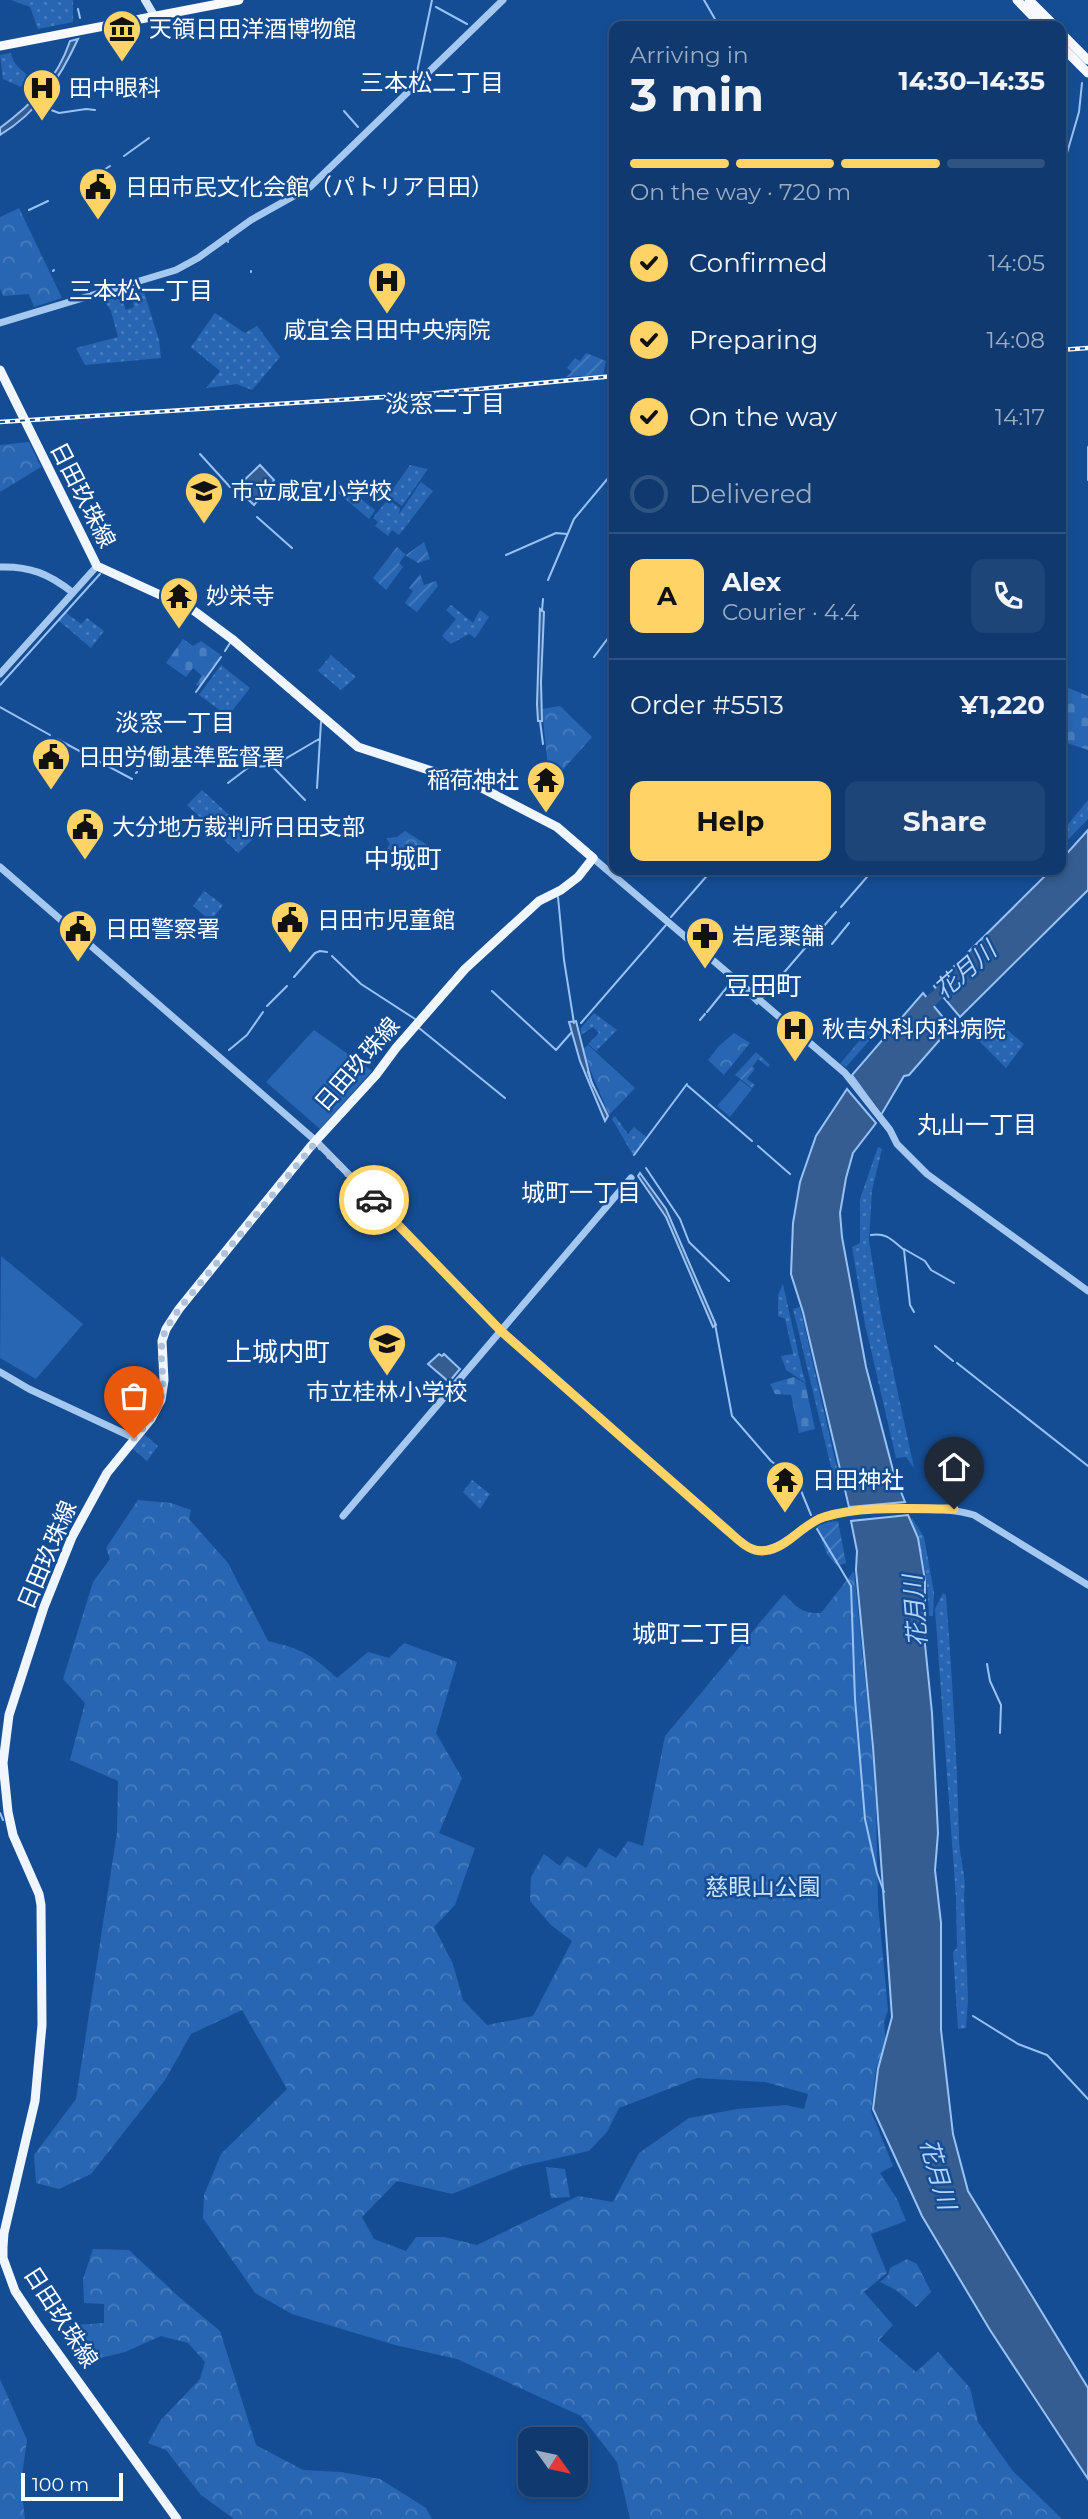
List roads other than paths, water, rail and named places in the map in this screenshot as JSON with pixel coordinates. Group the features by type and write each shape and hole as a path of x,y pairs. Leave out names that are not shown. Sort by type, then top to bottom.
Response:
{"highway":[{"path":"0,47 239,0"},
{"path":"1017,0 1037,21"},
{"path":"1029,0 1050,21"},
{"path":"1066,38 1088,60"},
{"path":"1066,51 1088,74"}],"main road":[{"path":"145,0 155,17"},
{"path":"151,0 155,17"},
{"name":"日田玖珠線","path":"0,370 97,566 194,610 232,639 358,747 478,786 552,824 593,858 578,877 558,892 539,901 465,969 316,1142 179,1309 162,1340 164,1380 161,1400 151,1419 107,1473 72,1537 44,1607 15,1693 7,1727 3,1763 13,1835 39,1894 41,1905 42,2025 35,2101 4,2233 3,2258 15,2291 177,2519"}],"street":[{"path":"0,323 176,270 198,258 251,220 310,187 503,0"},
{"path":"0,674 97,566"},
{"path":"0,568 33,569 51,576 72,592"},
{"path":"593,858 609,872"},
{"path":"0,867 316,1142 501,1331 753,1550 768,1550 808,1524 839,1513 915,1508 954,1509 974,1515 1088,1585"},
{"path":"613,875 845,1073 890,1130 897,1144 927,1174 1088,1291"},
{"path":"342,1516 631,1178"},
{"path":"0,1372 29,1389 134,1438"}],"water":[{"path":"78,39 64,67 37,105 0,135 0,128 23,110 51,79 70,41"},
{"path":"260,465 274,480 254,505 236,488"},
{"path":"540,609 544,612 542,721 538,721 537,704"},
{"path":"1088,830 1088,890 960,1017 934,986 1046,875 1066,875 1066,854"},
{"path":"923,993 951,1027 909,1075 904,1076 881,1115 852,1075"},
{"path":"576,1021 591,1081 608,1116 605,1121 580,1061 569,1022"},
{"path":"847,1089 876,1123 853,1153 840,1213 842,1237 866,1367 894,1474 905,1502 849,1507 803,1312 791,1274 793,1223 800,1182 816,1136"},
{"path":"640,1173 666,1209 716,1325 713,1327 666,1217 638,1176"},
{"path":"439,1354 444,1354 460,1369 449,1382 428,1364"},
{"path":"908,1515 918,1538 925,1580 925,1644 932,1713 938,1833 935,1870 941,1923 941,2030 953,2134 968,2191 1088,2388 1088,2479 990,2330 922,2216 873,2109 878,2069 892,2017 873,1747 856,1570 857,1551 851,1521"}],"waterway":[{"path":"417,72 432,0"},
{"path":"704,0 716,21"},
{"path":"436,7 467,24"},
{"path":"78,9 80,18"},
{"path":"1066,155 1079,112 1082,83"},
{"path":"38,105 59,113 95,110"},
{"path":"344,111 358,127"},
{"path":"124,156 149,138"},
{"path":"88,180 110,166"},
{"path":"29,210 48,201"},
{"path":"1088,447 1088,480"},
{"path":"200,454 230,487"},
{"path":"548,580 574,519 609,477"},
{"path":"257,517 292,548"},
{"path":"506,555 556,533 567,534"},
{"path":"0,685 100,574"},
{"path":"542,611 543,599"},
{"path":"594,657 609,637"},
{"path":"225,651 230,643"},
{"path":"196,692 221,657"},
{"path":"0,707 50,735"},
{"path":"540,721 543,744"},
{"path":"317,788 321,722"},
{"path":"57,739 132,779"},
{"path":"273,766 319,739"},
{"path":"228,783 249,767 272,766 305,800"},
{"path":"671,917 708,875"},
{"path":"841,907 869,875"},
{"path":"558,897 574,1023"},
{"path":"763,997 836,912"},
{"path":"832,944 849,923"},
{"path":"581,1023 666,925"},
{"path":"294,977 315,953 327,952"},
{"path":"332,956 361,984 415,1019"},
{"path":"707,1012 732,981 734,983"},
{"name":"花月川","path":"917,1013 951,983"},
{"path":"267,1006 287,986"},
{"path":"738,986 748,995"},
{"path":"492,991 556,1050 571,1033"},
{"path":"750,997 757,1004"},
{"path":"229,1050 247,1035 263,1012"},
{"path":"700,1020 705,1014"},
{"path":"419,1028 505,1098"},
{"path":"588,1072 593,1086"},
{"path":"634,1155 687,1084"},
{"path":"688,1086 752,1141"},
{"path":"758,1146 790,1174"},
{"path":"646,1168 680,1219 689,1242 729,1281"},
{"path":"871,1235 885,1236 904,1250 910,1305 914,1312"},
{"path":"904,1249 925,1261 931,1270 954,1283"},
{"path":"715,1324 732,1416 771,1461 797,1481 811,1515"},
{"path":"935,1346 953,1361"},
{"path":"957,1363 1088,1466"},
{"path":"817,1529 851,1586 855,1699 865,1819 884,1892"},
{"path":"987,1664 990,1681 1001,1705 1000,1733"},
{"path":"0,1813 3,1820"},
{"path":"973,2016 1018,2044 1047,2055 1088,2099"}],"railway":[{"path":"1066,350 1088,348"},
{"path":"0,422 415,395 609,376"}],"place":[{"name":"天領日田洋酒博物館","path":"122,63"},
{"name":"田中眼科","path":"42,122"},
{"name":"日田市民文化会館（パトリア日田）","path":"98,221"},
{"name":"咸宜会日田中央病院","path":"387,315"},
{"name":"市立咸宜小学校","path":"204,525"},
{"name":"妙栄寺","path":"179,630"},
{"name":"日田労働基準監督署","path":"51,791"},
{"name":"稲荷神社","path":"546,814"},
{"name":"大分地方裁判所日田支部","path":"85,861"},
{"name":"日田市児童館","path":"290,954"},
{"name":"日田警察署","path":"78,963"},
{"name":"岩尾薬舗","path":"705,970"},
{"name":"秋吉外科内科病院","path":"795,1063"},
{"name":"市立桂林小学校","path":"387,1377"},
{"name":"日田神社","path":"785,1514"}],"district":[{"name":"三本松二丁目","path":"432,82"},
{"name":"三本松一丁目","path":"141,290"},
{"name":"淡窓二丁目","path":"445,403"},
{"name":"淡窓一丁目","path":"175,722"},
{"name":"中城町","path":"403,859"},
{"name":"豆田町","path":"763,986"},
{"name":"丸山一丁目","path":"977,1124"},
{"name":"城町一丁目","path":"581,1192"},
{"name":"上城内町","path":"278,1352"},
{"name":"城町二丁目","path":"692,1633"}],"park label":[{"name":"慈眼山公園","path":"763,1887"}]}
